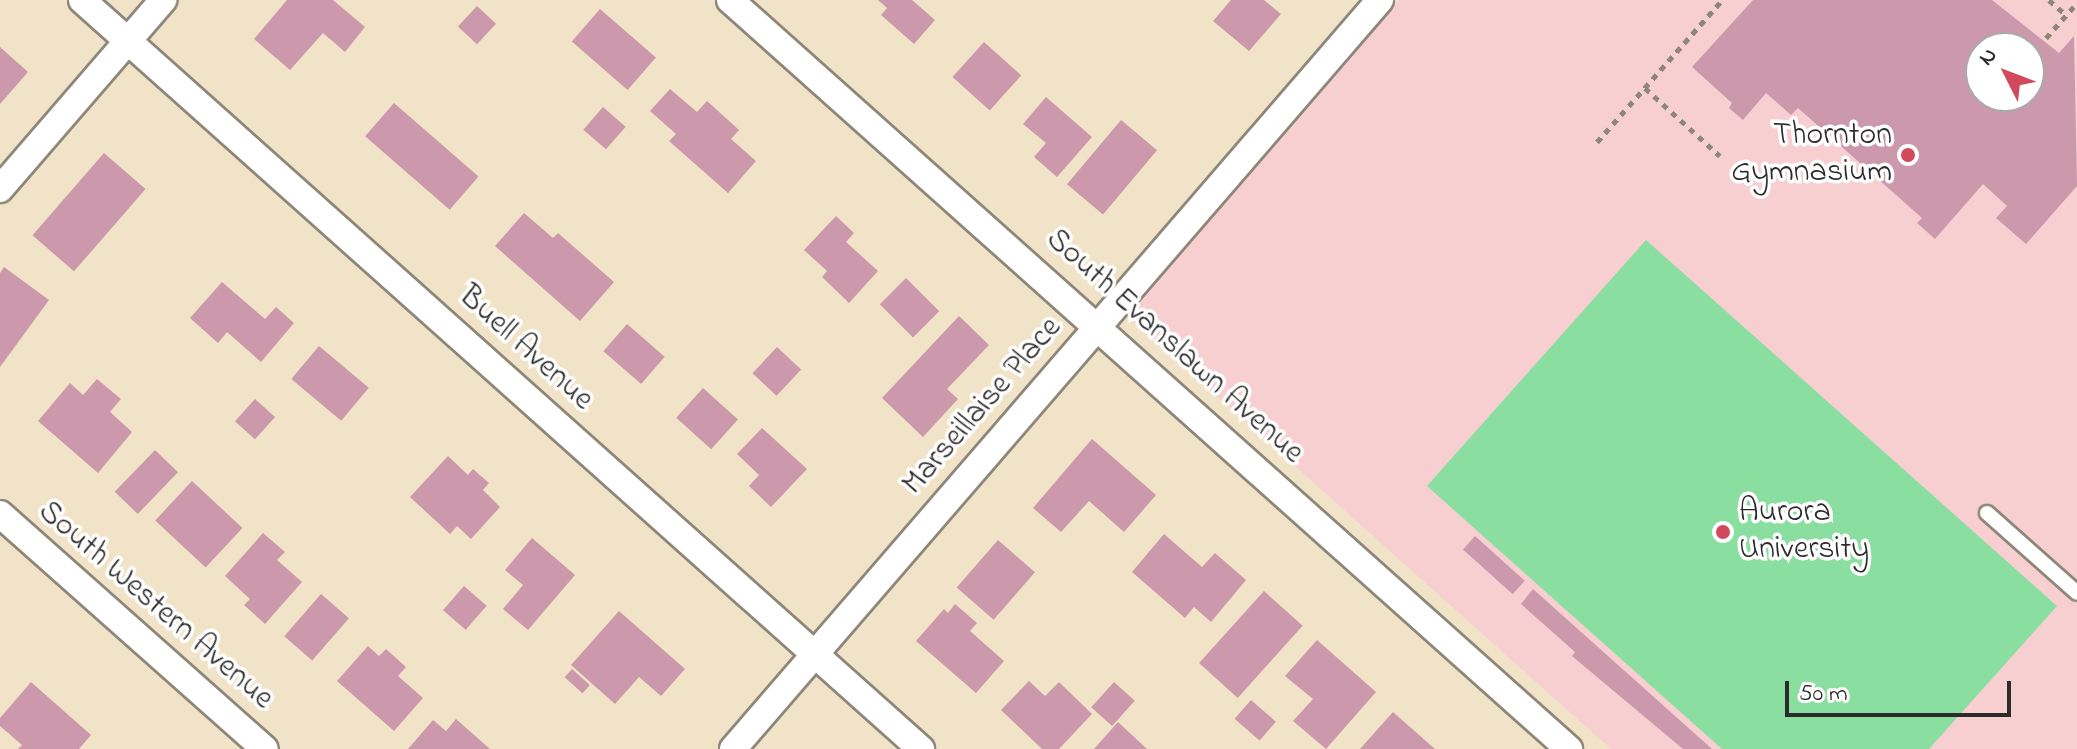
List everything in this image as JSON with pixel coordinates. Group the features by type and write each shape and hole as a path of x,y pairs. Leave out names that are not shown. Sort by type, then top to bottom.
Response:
{"street":[{"name":"Buell Avenue","path":"82,0 921,749"},
{"path":"0,189 163,0"},
{"name":"South Evanslawn Avenue","path":"730,0 1099,324 1569,749"},
{"name":"Marseillaise Place","path":"733,749 1380,0"},
{"name":"South Western Avenue","path":"0,514 265,749"}],"lane":[{"path":"1987,513 2077,593"}],"path":[{"path":"1597,142 1722,0"},
{"path":"2049,0 2066,15"},
{"path":"2046,38 2077,3"},
{"path":"1645,88 1720,156"}],"shaded area":[{"name":"Aurora University","path":"1399,0 2077,0 2077,749 1611,749 1125,314"}],"green space":[{"path":"1646,240 2057,606 1929,749 1722,749 1427,486"}],"building":[{"path":"287,0 333,0 365,27 345,52 323,33 290,70 254,39"},
{"path":"878,0 912,0 935,20 914,44 881,15 887,8"},
{"path":"1231,0 1264,0 1281,14 1249,51 1213,21"},
{"path":"1753,0 1992,0 2032,32 1965,32 1965,112 2045,112 2045,42 2059,53 2074,36 2077,186 2026,244 1996,218 2007,206 1983,184 1935,239 1917,223 1922,218 1798,108 1791,115 1766,93 1743,120 1729,108 1732,103 1692,67"},
{"path":"477,6 496,24 477,44 458,26"},
{"path":"600,9 656,58 628,90 572,41"},
{"path":"984,42 1021,75 990,110 953,77"},
{"path":"0,47 28,72 0,104"},
{"path":"670,89 697,112 707,101 739,130 731,139 756,161 728,193 669,141 676,134 650,111"},
{"path":"1046,97 1092,137 1057,177 1034,157 1046,143 1023,124"},
{"path":"394,103 479,176 450,210 365,136"},
{"path":"603,107 626,127 606,149 583,130"},
{"path":"1121,120 1157,150 1103,215 1067,184"},
{"path":"104,153 146,189 74,271 32,235"},
{"path":"524,213 553,238 558,233 614,282 580,321 495,246"},
{"path":"836,216 854,233 846,242 878,271 849,303 822,277 827,271 804,250"},
{"path":"4,267 49,300 0,367 0,273"},
{"path":"906,278 939,311 913,337 880,304"},
{"path":"222,282 265,319 276,307 294,323 261,362 227,332 218,343 190,318"},
{"path":"959,316 989,345 947,389 958,399 923,437 882,398"},
{"path":"627,324 665,357 641,384 603,351"},
{"path":"319,346 369,388 341,421 291,379"},
{"path":"777,347 801,370 777,396 752,373"},
{"path":"97,379 121,399 110,412 132,432 98,473 38,421 70,383 83,395"},
{"path":"703,388 738,419 711,449 676,418"},
{"path":"255,399 275,417 255,439 235,421"},
{"path":"762,428 807,469 771,507 749,486 759,475 737,454"},
{"path":"1092,439 1156,495 1124,532 1089,501 1061,532 1033,508"},
{"path":"155,450 178,472 138,514 115,492"},
{"path":"448,456 468,475 473,469 489,483 483,490 500,507 471,539 457,526 450,534 410,497"},
{"path":"192,481 242,528 206,568 155,520"},
{"path":"263,533 285,552 277,560 302,582 265,624 244,605 250,599 225,576"},
{"path":"1164,534 1202,567 1215,553 1246,580 1211,622 1194,607 1185,618 1132,572"},
{"path":"1475,536 1525,581 1513,594 1463,549"},
{"path":"532,538 575,575 528,630 503,609 523,585 505,570"},
{"path":"998,540 1035,572 994,620 957,588"},
{"path":"464,586 487,606 466,630 443,610"},
{"path":"1533,589 1712,749 1683,749 1572,656 1575,652 1521,604"},
{"path":"1264,591 1303,626 1238,698 1199,663"},
{"path":"321,594 349,618 312,661 284,636"},
{"path":"955,604 977,623 970,631 1004,661 976,693 916,641 944,609 948,613"},
{"path":"619,611 685,669 661,696 639,677 615,704 571,665"},
{"path":"1317,640 1376,692 1326,749 1293,721 1313,699 1285,676"},
{"path":"368,646 379,656 386,649 406,667 398,676 423,698 394,731 337,681"},
{"path":"572,669 590,685 582,693 565,677"},
{"path":"1029,681 1045,696 1059,682 1092,714 1059,749 1042,749 1001,710"},
{"path":"31,682 91,735 79,749 18,749 22,745 0,726 0,718"},
{"path":"1114,682 1135,701 1112,726 1091,707"},
{"path":"1251,700 1276,722 1260,741 1235,719"},
{"path":"1393,712 1435,749 1360,749"},
{"path":"456,719 490,749 408,749 433,720 446,731"},
{"path":"1118,722 1147,749 1094,749"}],"place":[{"name":"Thornton Gymnasium","path":"1908,155"},
{"name":"Aurora University","path":"1723,532"}]}
